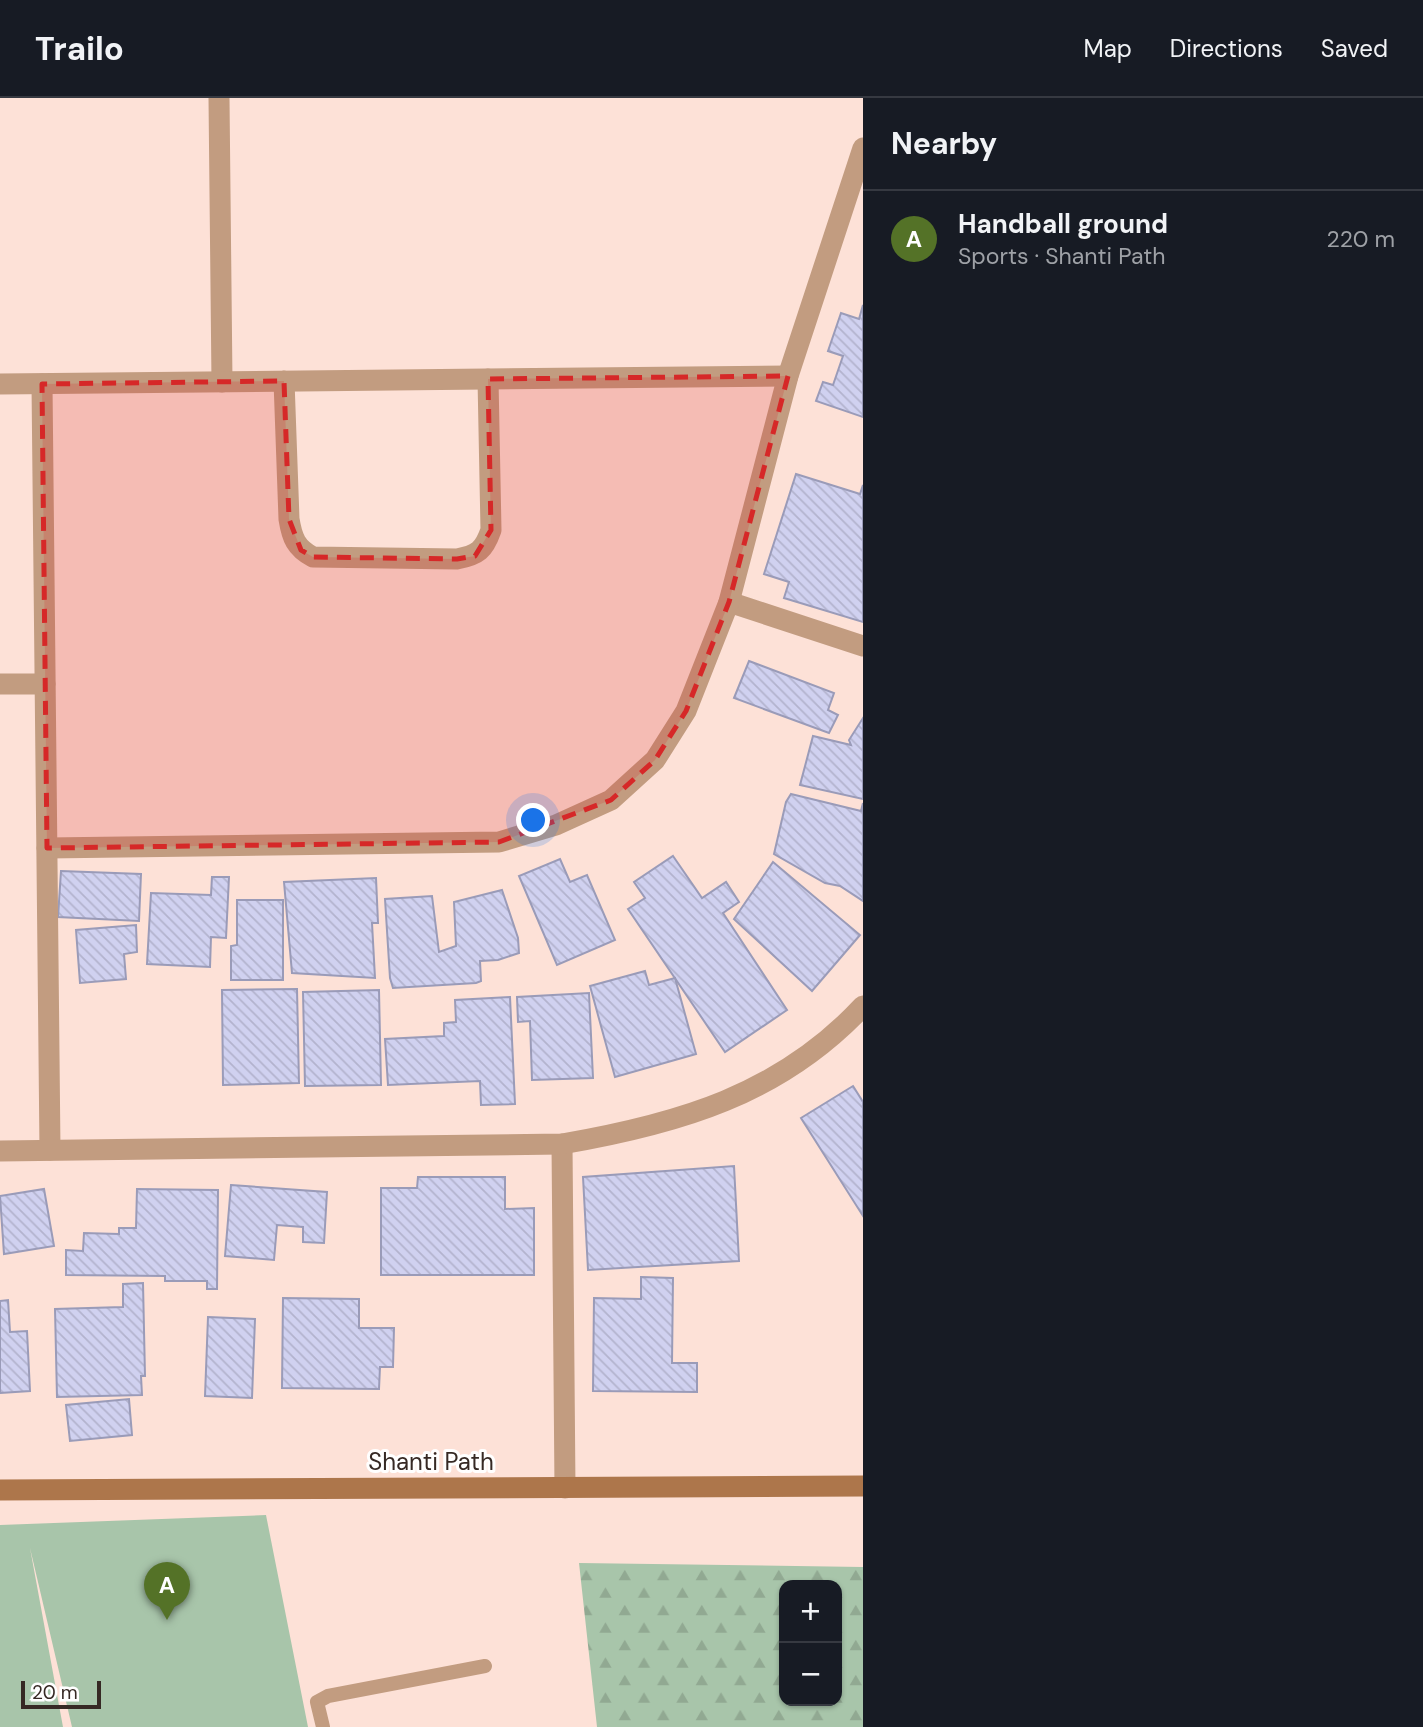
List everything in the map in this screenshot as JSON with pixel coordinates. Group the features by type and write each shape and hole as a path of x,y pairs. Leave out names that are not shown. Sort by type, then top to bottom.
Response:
{"main road":[{"name":"Shanti Path","path":"0,1490 863,1486"}],"street":[{"path":"219,98 222,382"},
{"path":"47,848 499,842 556,825 611,800 655,760 686,711 729,602 788,376 863,148"},
{"path":"0,384 788,376"},
{"path":"284,381 289,519 292,537 300,550 313,557 457,559 475,556 486,546 491,530 488,379"},
{"path":"42,384 50,1150"},
{"path":"729,602 863,646"},
{"path":"0,684 45,684"},
{"path":"0,1151 562,1144 640,1131 716,1107 779,1076 840,1031 863,1006"},
{"path":"562,1144 565,1488"}],"lane":[{"path":"323,1727 317,1702 328,1696 485,1666"}],"highlighted area":[{"path":"788,376 729,602 686,711 655,760 611,800 499,842 47,848 42,384 284,381 289,519 301,550 313,557 457,559 475,556 491,530 488,379"}],"green space":[{"path":"266,1515 308,1727 72,1727 30,1548 63,1727 0,1727 0,1525"},
{"path":"579,1563 863,1567 863,1727 597,1727"}],"building":[{"path":"863,305 863,417 816,401 823,382 833,385 843,356 828,351 841,313 859,319"},
{"path":"796,474 860,494 863,485 863,622 784,598 789,582 764,574"},
{"path":"749,661 834,693 828,710 838,715 829,733 734,698"},
{"path":"863,718 863,799 800,785 813,736 851,745 849,740"},
{"path":"791,794 861,811 863,803 863,901 840,886 825,883 774,854 786,802"},
{"path":"673,856 702,898 726,882 739,902 723,913 787,1010 725,1052 628,909 645,898 634,882"},
{"path":"560,859 570,882 587,875 615,940 557,965 519,876"},
{"path":"773,862 860,935 812,991 734,919"},
{"path":"61,871 141,874 139,921 58,917"},
{"path":"212,877 229,877 226,938 211,937 210,967 147,964 151,893 211,895"},
{"path":"376,878 378,923 372,923 375,978 292,973 284,882"},
{"path":"502,890 518,938 519,953 498,960 480,961 481,981 476,983 393,988 385,899 432,896 439,952 456,946 454,902"},
{"path":"237,900 283,900 283,980 231,980 231,946 237,945"},
{"path":"136,925 137,952 124,954 126,979 80,983 76,930"},
{"path":"645,971 649,985 675,978 696,1054 615,1077 590,986"},
{"path":"297,989 299,1083 223,1085 222,990"},
{"path":"379,990 381,1085 305,1086 303,992"},
{"path":"589,993 593,1078 532,1080 530,1021 518,1022 517,997"},
{"path":"510,997 515,1104 481,1105 480,1081 388,1085 385,1039 444,1036 444,1023 456,1022 455,1000"},
{"path":"853,1086 863,1102 863,1216 801,1118"},
{"path":"734,1166 739,1261 588,1270 583,1177"},
{"path":"418,1177 505,1177 505,1209 534,1208 534,1275 381,1275 381,1188 417,1188"},
{"path":"231,1185 327,1192 324,1243 303,1242 303,1227 277,1225 274,1260 225,1256"},
{"path":"44,1189 54,1246 4,1254 0,1196"},
{"path":"137,1189 218,1190 217,1289 207,1289 207,1281 165,1281 165,1276 66,1275 66,1250 83,1251 84,1233 119,1234 119,1228 136,1228"},
{"path":"641,1277 673,1278 672,1363 697,1363 697,1392 593,1391 594,1298 641,1299"},
{"path":"143,1283 145,1376 141,1376 142,1395 57,1397 55,1309 123,1307 123,1284"},
{"path":"283,1298 359,1299 359,1328 394,1328 393,1367 380,1367 379,1389 282,1388"},
{"path":"8,1300 10,1332 27,1331 30,1391 0,1393 0,1301"},
{"path":"208,1317 255,1319 252,1398 205,1396"},
{"path":"129,1399 132,1435 70,1441 66,1405"}],"place":[{"name":"Handball ground","path":"167,1620"}]}
